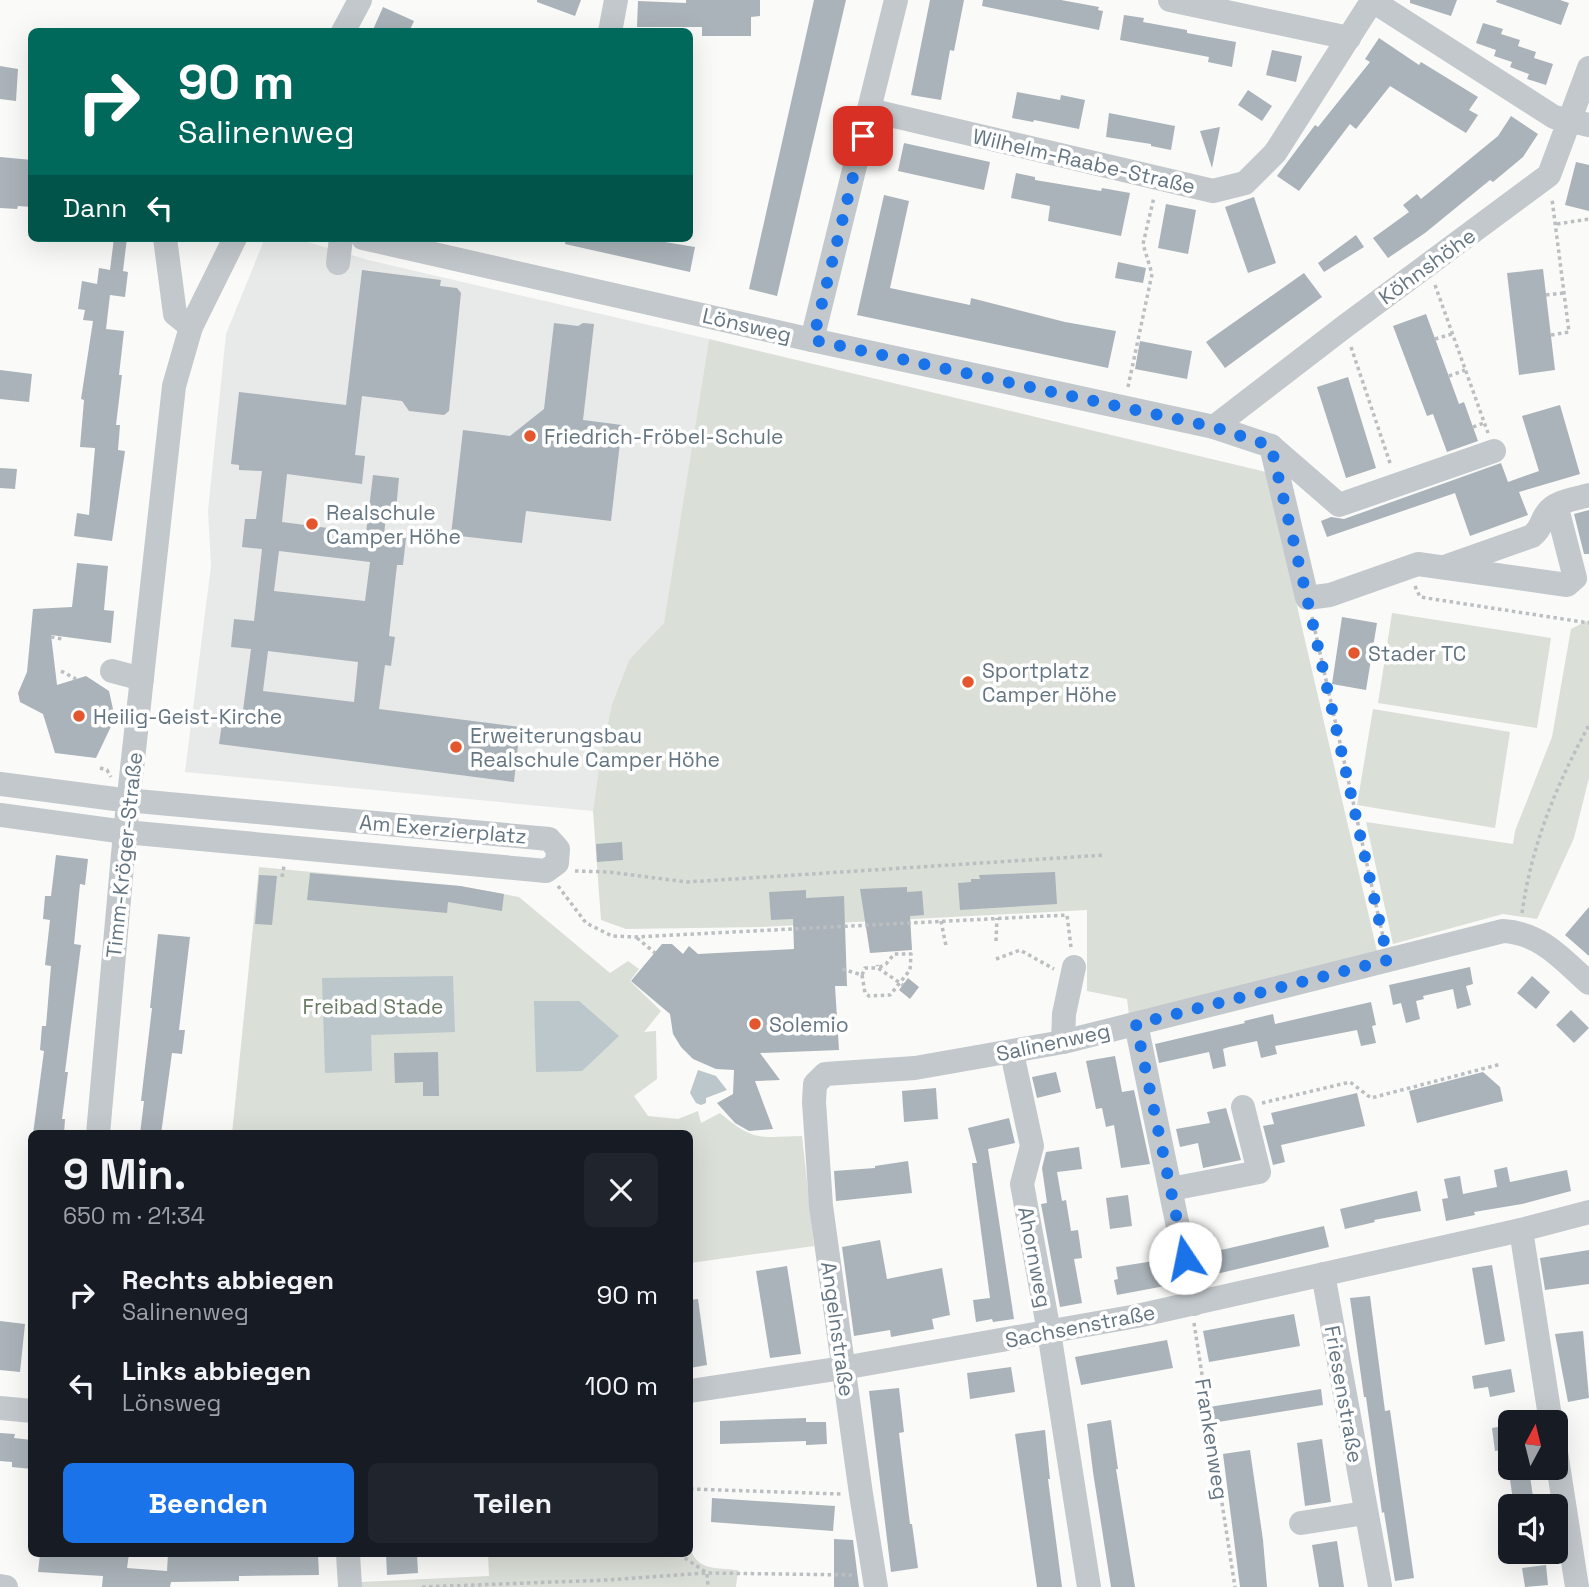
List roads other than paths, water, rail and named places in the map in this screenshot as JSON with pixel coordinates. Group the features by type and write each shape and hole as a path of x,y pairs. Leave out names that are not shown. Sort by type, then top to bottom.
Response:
{"street":[{"path":"345,28 360,0"},
{"path":"611,28 615,0"},
{"path":"813,340 896,0"},
{"path":"1170,0 1349,38"},
{"path":"1371,0 1554,117 1579,123 1589,68"},
{"name":"Wilhelm-Raabe-Straße","path":"869,110 1213,191 1245,183 1275,153 1371,0"},
{"name":"Köhnshöhe","path":"1214,427 1549,175 1579,123"},
{"path":"165,242 174,314 191,327"},
{"name":"Timm-Kröger-Straße","path":"98,1130 125,832 174,386 191,327 233,242"},
{"path":"338,263 341,242"},
{"name":"Lönsweg","path":"381,242 1214,427 1271,446"},
{"path":"1271,446 1339,505 1494,451"},
{"path":"1271,446 1307,598 1330,595 1418,564 1567,585 1575,578 1559,516"},
{"path":"1443,568 1531,536 1540,529 1547,512 1557,504 1589,495"},
{"path":"112,671 142,679"},
{"name":"Am Exerzierplatz","path":"0,784 129,800 549,839 558,849 558,863 546,871 125,832 0,815"},
{"name":"Salinenweg","path":"825,1074 915,1068 1012,1053 1503,931 1519,932 1536,939 1589,983"},
{"path":"1063,1042 1064,1014 1072,973"},
{"path":"1136,1024 1198,1303"},
{"name":"Ahornweg","path":"1012,1053 1032,1146 1022,1184 1049,1332 1089,1587"},
{"name":"Angelnstraße","path":"825,1074 815,1084 814,1102 821,1206 875,1581"},
{"path":"1171,1189 1259,1172 1243,1107"},
{"name":"Sachsenstraße","path":"693,1391 843,1368 1198,1303 1521,1230 1589,1212"},
{"path":"1521,1230 1549,1410"},
{"name":"Friesenstraße","path":"1323,1274 1380,1586"},
{"path":"0,1408 28,1411"},
{"path":"1560,1480 1577,1587"},
{"path":"1301,1522 1365,1513"},
{"path":"348,1557 350,1587"},
{"path":"0,1586 6,1587"}],"place":[{"name":"Friedrich-Fröbel-Schule","path":"530,436"},
{"name":"Realschule Camper Höhe","path":"312,524"},
{"name":"Stader TC","path":"1354,653"},
{"name":"Sportplatz Camper Höhe","path":"968,682"},
{"name":"Heilig-Geist-Kirche","path":"79,716"},
{"name":"Erweiterungsbau Realschule Camper Höhe","path":"456,747"},
{"name":"Solemio","path":"755,1024"}],"park label":[{"name":"Freibad Stade","path":"373,1006"}]}
